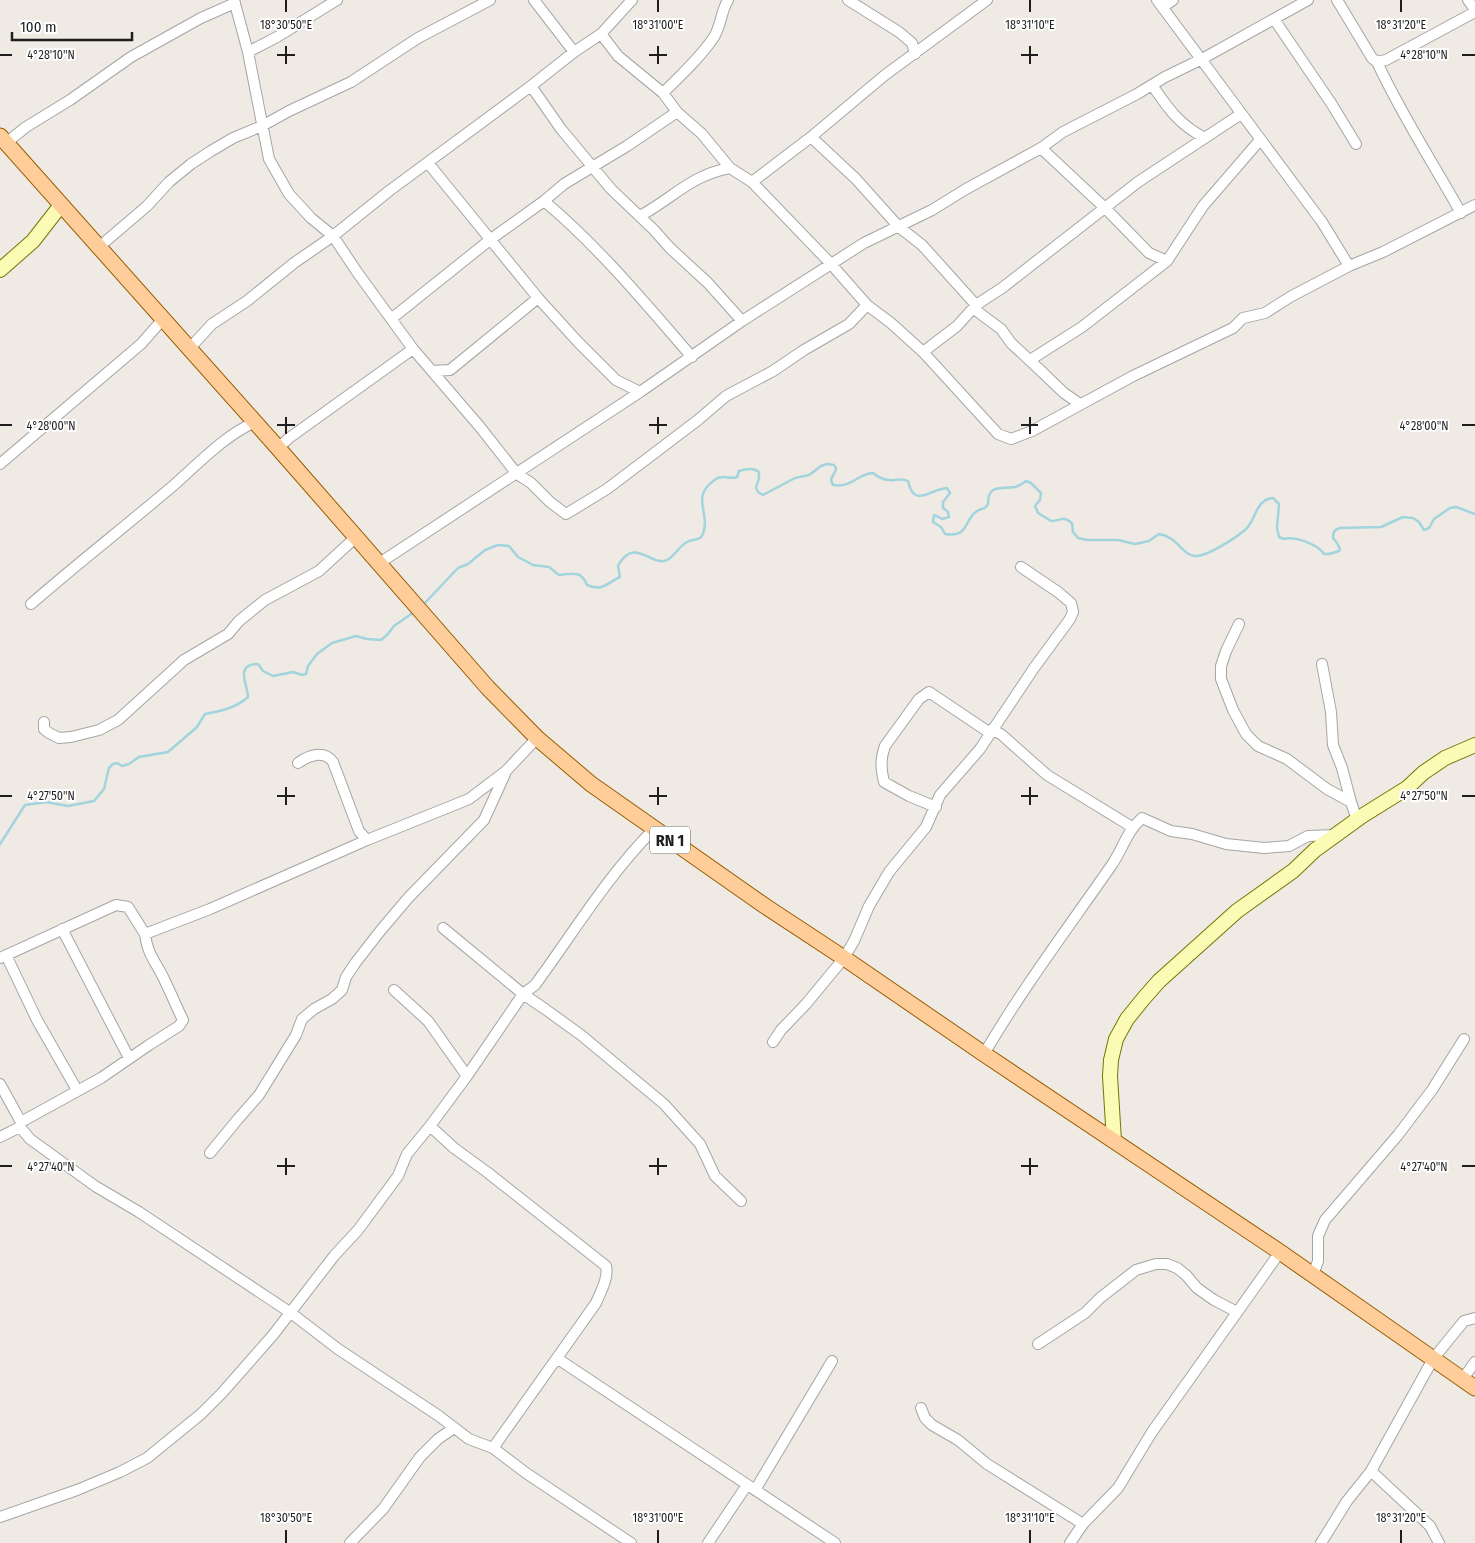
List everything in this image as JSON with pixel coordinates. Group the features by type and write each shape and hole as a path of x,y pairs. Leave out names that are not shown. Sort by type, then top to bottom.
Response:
{"main road":[{"name":"RN 1","path":"3,139 278,448 488,688 537,738 591,784 765,906 1280,1252 1475,1388"}],"street":[{"path":"248,52 277,37 337,0"},
{"path":"99,246 147,206 169,182 191,164 233,138 262,126 289,110 350,82 418,38 490,0"},
{"path":"534,0 574,52"},
{"path":"663,94 704,50 715,35 724,6 728,0"},
{"path":"752,182 886,76 987,0"},
{"path":"1173,0 1160,3 1322,222 1349,266"},
{"path":"378,564 640,392 742,321 864,243 932,210 1041,148 1062,132 1202,59 1308,0"},
{"path":"1337,0 1372,58 1377,62 1393,96 1461,213"},
{"path":"1377,62 1386,60 1412,47 1475,11 1468,0"},
{"path":"3,139 70,100 131,56 234,1 248,52 269,159 289,194 311,218 333,236 413,349 480,427 517,474 531,483 550,502 566,514 607,489 698,420 726,396 773,371 804,350 849,324 867,305"},
{"path":"189,349 212,324 247,301 333,236 388,191 574,52 601,34 629,1"},
{"path":"854,2 912,43 915,54"},
{"path":"1274,19 1331,103 1356,144"},
{"path":"601,34 618,56 663,94 677,112 702,134 730,168 752,182 831,264 867,305 891,323 923,352 998,434 1011,439 1032,431 1133,376 1232,328 1243,318 1265,313 1349,266 1383,252 1475,205"},
{"path":"1152,85 1177,118 1190,131 1205,138"},
{"path":"531,86 591,167 670,248 708,283 742,321"},
{"path":"391,319 491,239 564,184 627,146 677,112"},
{"path":"923,352 957,326 976,305 1002,288 1106,209 1138,182 1241,114"},
{"path":"810,137 856,179 899,227 922,245 976,305 978,312 1001,329 1011,343 1064,393 1080,404"},
{"path":"1030,360 1082,327 1166,261 1203,206 1260,140"},
{"path":"1041,148 1149,252 1166,261"},
{"path":"428,162 538,298 616,380 640,392"},
{"path":"640,216 698,178 713,171 730,168"},
{"path":"544,200 617,270 692,357"},
{"path":"0,270 33,241 61,204"},
{"path":"432,371 450,370 538,298"},
{"path":"0,464 141,344 163,319"},
{"path":"278,448 289,438 413,349"},
{"path":"31,604 174,485 202,459 240,429 255,422"},
{"path":"44,722 44,729 59,738 98,730 118,720 184,660 228,634 239,621 265,600 319,571 356,537"},
{"path":"773,1042 781,1030 806,1004 844,958 854,941 869,906 903,853 926,827 940,795 980,749 1073,612 1071,603 1021,567"},
{"path":"1239,624 1221,666 1221,679 1246,734 1258,746 1287,759 1327,789 1351,802"},
{"path":"1322,664 1331,712 1333,745 1342,768 1357,820"},
{"path":"936,807 909,796 884,782 881,767 885,746 919,699 929,692 991,731 1002,735 1047,775 1132,827"},
{"path":"145,934 256,890 367,840 469,799 506,771 537,738"},
{"path":"1114,1140 1110,1076 1111,1060 1116,1038 1127,1019 1159,981 1236,910 1293,871 1336,835 1407,788 1423,773 1445,758 1475,745"},
{"path":"298,763 306,757 321,755 329,757 342,783 359,831 367,840"},
{"path":"210,1154 259,1096 296,1035 302,1019 342,990 346,978 356,962 409,896 484,820 506,771"},
{"path":"984,1054 1056,942 1112,865 1132,827 1142,818 1171,831 1192,834 1226,844 1264,848 1289,846 1308,836 1336,835"},
{"path":"0,1518 77,1490 120,1472 147,1458 201,1414 222,1394 291,1312 334,1256 358,1230 398,1176 407,1154 467,1076 523,994 535,985 607,882 654,829"},
{"path":"0,1137 77,1090 101,1078 128,1058 179,1026 183,1020 162,974 150,956 145,934 128,907 116,905 3,957 77,1090"},
{"path":"443,928 523,994 581,1035 664,1104 700,1144 715,1176 741,1201"},
{"path":"62,929 128,1058"},
{"path":"394,990 428,1021 467,1076"},
{"path":"1313,1275 1318,1261 1318,1236 1325,1220 1398,1135 1432,1090 1464,1039"},
{"path":"0,1084 20,1124 30,1138 94,1186 145,1216 291,1312 338,1349 439,1416 469,1439 494,1448 526,1473 631,1543"},
{"path":"430,1126 454,1148 488,1172 606,1266 607,1270 596,1303 494,1448"},
{"path":"1070,1543 1083,1524 1118,1488 1152,1432 1280,1252"},
{"path":"1038,1344 1085,1313 1100,1298 1136,1270 1156,1264 1167,1264 1177,1268 1196,1288 1237,1312"},
{"path":"1321,1543 1347,1501 1371,1471 1433,1358 1464,1321 1475,1318"},
{"path":"558,1359 835,1543"},
{"path":"708,1543 751,1488 832,1361"},
{"path":"1462,1380 1475,1362"},
{"path":"921,1408 925,1418 932,1425 958,1440 988,1464 1083,1524"},
{"path":"350,1543 383,1509 420,1457 438,1439 454,1428"},
{"path":"1371,1471 1430,1526 1440,1543"}],"waterway":[{"path":"423,605 458,568 468,564 485,550 498,545 509,546 518,557 533,565 549,567 559,575 576,574 582,577 587,585 597,588 605,586 620,577 618,566 624,557 630,553 643,554 656,560 667,560 684,544 702,536 705,526 702,498 708,486 716,479 737,477 739,471 749,469 759,472 756,488 763,495 795,478 809,475 827,464 834,465 836,468 831,480 833,485 845,485 873,473 885,480 903,479 908,481 914,494 918,496 947,488 950,493 943,502 943,508 948,512 949,517 942,519 934,515 933,522 941,527 945,534 960,533 973,514 985,508 988,504 990,493 993,490 1015,487 1026,481 1031,483 1041,493 1040,500 1035,506 1038,513 1051,521 1064,519 1069,521 1072,523 1073,532 1078,538 1087,540 1118,540 1135,544 1149,541 1159,534 1171,539 1187,553 1195,556 1214,550 1242,532 1250,525 1259,506 1267,499 1273,498 1279,504 1277,528 1279,537 1306,542 1317,547 1324,554 1339,551 1340,549 1333,536 1335,530 1340,528 1381,527 1403,517 1413,518 1419,522 1424,530 1429,528 1434,519 1450,508 1456,507 1475,514"},
{"path":"0,844 25,805 46,802 68,806 94,801 104,789 109,768 113,764 117,763 122,766 129,764 139,757 168,752 197,727 205,714 217,712 243,701 248,697 244,672 251,665 258,664 263,671 273,676 293,672 302,675 306,674 308,666 317,654 332,643 356,636 381,640 394,626 414,612"}]}
